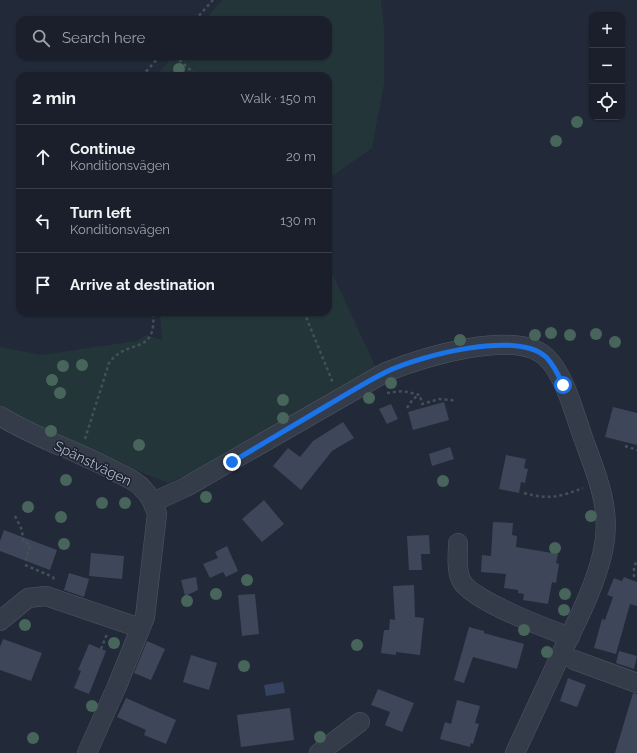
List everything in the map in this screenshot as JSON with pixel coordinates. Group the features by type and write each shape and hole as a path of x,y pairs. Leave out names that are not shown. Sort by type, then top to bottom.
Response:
{"street":[{"path":"153,502 186,487 386,372 431,356 479,346 509,344 530,349 546,357 555,369 563,385 605,498 608,524 604,550 593,584 570,637 515,753"},
{"name":"Spänstvägen","path":"0,416 26,431 81,454 133,480 144,489 153,502 157,514 147,609 117,686 87,753"},
{"path":"458,543 458,563 461,581 476,595 490,603 570,637"},
{"path":"0,621 28,598 46,596 140,628"},
{"path":"574,660 637,683"},
{"path":"319,753 360,722"}],"path":[{"path":"199,16 213,0"},
{"path":"146,72 156,60"},
{"path":"179,60 193,72"},
{"path":"81,454 109,363 118,354 144,343 149,338 153,332 153,316"},
{"path":"306,316 340,399"},
{"path":"380,395 397,391 420,395"},
{"path":"420,395 422,404 439,399 452,400 454,403"},
{"path":"407,408 412,399 420,395"},
{"path":"625,446 637,450"},
{"path":"524,493 538,497 562,496 599,482"},
{"path":"15,516 22,530 23,541 30,545 24,563"},
{"path":"634,576 634,567 637,560"}],"shaded area":[{"path":"222,0 381,0 384,29 384,84 372,148 332,176 332,72 159,72 170,60 332,60 332,16 208,16"},
{"path":"332,273 376,368 193,472 168,483 41,431 0,405 0,347 41,355 137,341 146,335 162,340 160,316 332,316"}],"water":[{"path":"283,682 285,693 266,696 264,685"}],"building":[{"path":"444,402 449,420 413,430 408,412"},
{"path":"391,404 398,419 387,424 379,409"},
{"path":"613,407 637,413 637,445 605,437"},
{"path":"343,422 354,438 332,451 301,490 273,466 288,448 300,457 313,441"},
{"path":"450,447 454,459 432,466 429,454"},
{"path":"506,455 526,459 524,468 528,469 525,483 521,482 519,493 499,489"},
{"path":"264,500 284,524 262,542 242,519"},
{"path":"493,522 513,523 512,535 517,536 516,547 558,554 556,563 559,564 556,583 552,582 548,604 523,600 524,594 518,593 518,590 504,588 506,574 481,572 482,555 491,556"},
{"path":"4,530 57,550 50,570 0,551 0,541"},
{"path":"429,535 430,554 421,554 422,570 409,570 407,536"},
{"path":"227,546 238,571 226,577 223,572 210,578 203,564 218,558 215,552"},
{"path":"91,553 124,556 122,579 89,576"},
{"path":"69,573 89,579 84,597 64,590"},
{"path":"196,577 198,590 185,596 181,580"},
{"path":"624,577 637,582 637,606 630,604 616,654 594,648 602,619 605,620 613,597 607,595 614,578 622,581"},
{"path":"414,585 415,617 424,618 420,655 396,652 396,655 381,653 384,630 389,630 390,619 395,620 393,586"},
{"path":"255,594 259,634 242,636 238,595"},
{"path":"469,627 484,631 484,633 524,644 517,669 473,657 464,683 454,680"},
{"path":"3,639 42,653 31,681 0,670 0,647"},
{"path":"147,641 165,649 151,680 134,673"},
{"path":"89,644 106,651 89,694 74,688 81,671 78,670"},
{"path":"619,651 637,656 634,669 616,663"},
{"path":"191,655 217,663 209,690 183,682"},
{"path":"568,678 586,685 577,707 560,701"},
{"path":"378,689 414,703 402,732 385,725 390,712 371,705"},
{"path":"633,693 637,694 637,753 615,753"},
{"path":"126,698 176,720 166,744 144,735 146,730 117,717"},
{"path":"457,700 480,706 475,723 479,724 473,744 471,743 470,747 440,739 445,722 451,724"},
{"path":"290,708 294,740 241,747 237,715"}],"route":[{"path":"232,462 386,372 410,362 431,356 479,346 509,344 530,349 546,357 555,369 563,385"}]}
